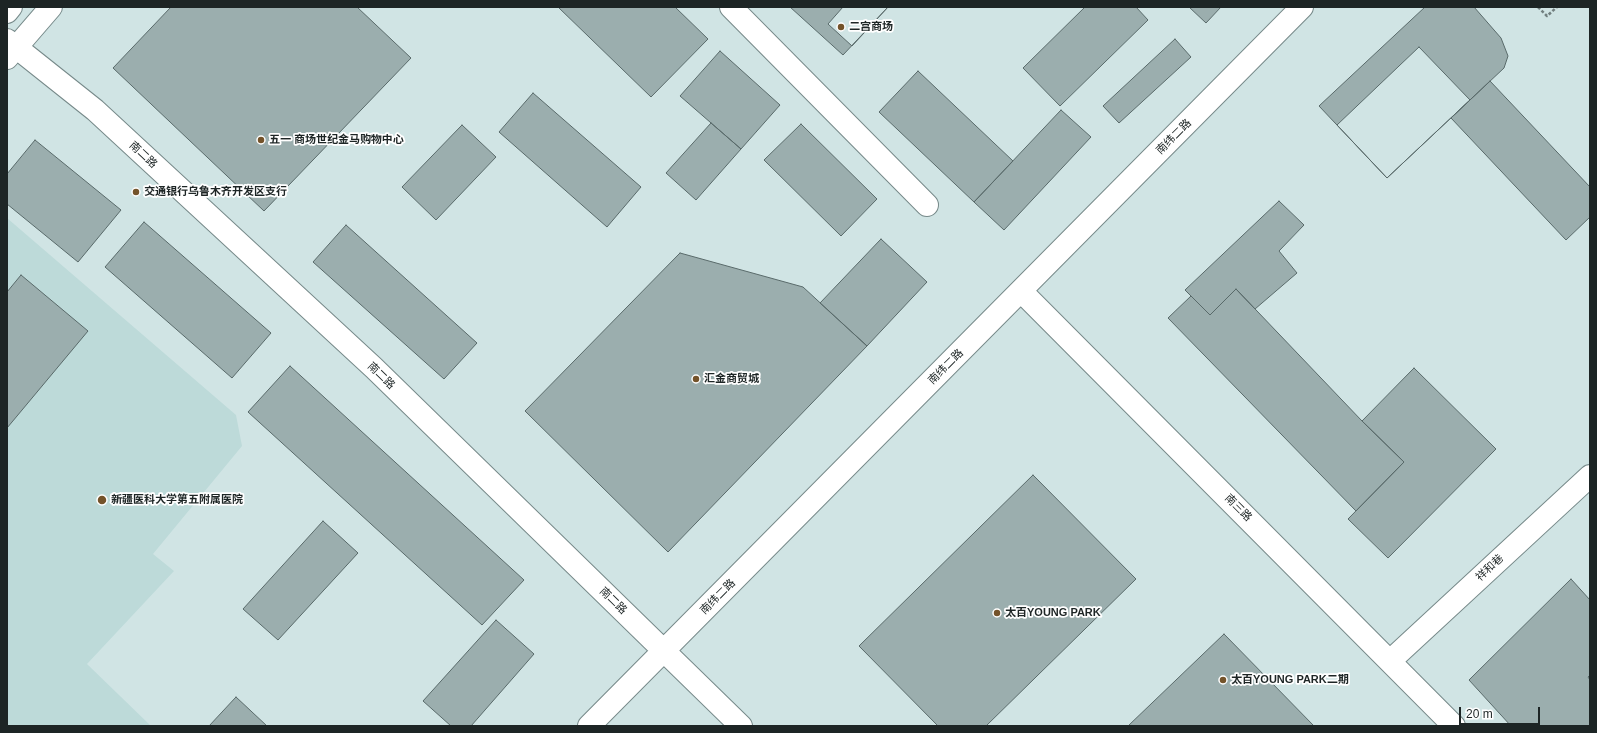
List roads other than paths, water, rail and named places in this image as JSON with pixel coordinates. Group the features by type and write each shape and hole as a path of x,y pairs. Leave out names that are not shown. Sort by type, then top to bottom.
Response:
{"street":[{"path":"7,12 12,7"},
{"path":"10,48 50,7"},
{"path":"731,7 927,205"},
{"name":"南纬二路","path":"589,726 1302,7"},
{"name":"南二路","path":"10,48 95,110 374,368 742,726"},
{"name":"南三路","path":"1021,291 1454,726"},
{"name":"祥和巷","path":"1390,661 1590,476"}],"place":[{"name":"二宫商场","path":"841,27"},
{"name":"五一 商场世纪金马购物中心","path":"261,140"},
{"name":"交通银行乌鲁木齐开发区支行","path":"136,192"},
{"name":"汇金商贸城","path":"696,379"},
{"name":"新疆医科大学第五附属医院","path":"102,500"},
{"name":"太百YOUNG PARK","path":"997,613"},
{"name":"太百YOUNG PARK二期","path":"1223,680"}]}
